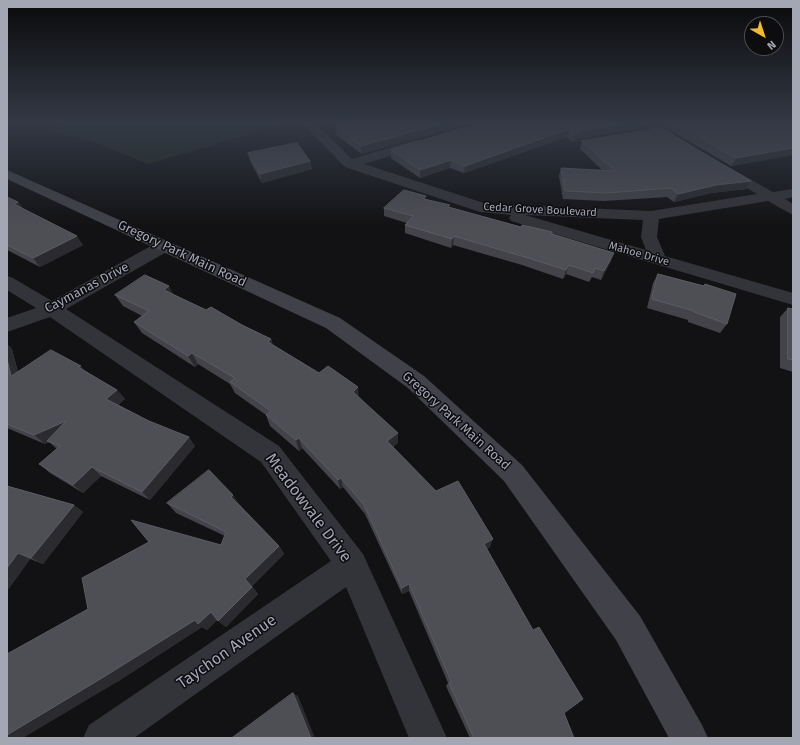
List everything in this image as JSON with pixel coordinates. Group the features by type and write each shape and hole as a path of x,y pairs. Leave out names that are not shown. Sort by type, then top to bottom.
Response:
{"street":[{"name":"Cedar Grove Boulevard","path":"344,158 350,164 485,208 651,216 793,193"},
{"path":"350,164 371,158"},
{"path":"712,162 793,210"},
{"name":"Gregory Park Main Road","path":"7,174 333,322 416,382 513,473 628,628 689,738"},
{"name":"Mahoe Drive","path":"485,208 793,299"},
{"path":"651,216 649,237 658,259"},
{"name":"Caymanas Drive","path":"7,325 52,310 164,246"},
{"name":"Meadowvale Drive","path":"7,282 270,454 352,566 428,738"},
{"name":"Taychon Avenue","path":"102,738 352,566"}],"shaded area":[{"path":"133,158 169,158 148,164"}],"building":[{"path":"251,158 308,158 310,161 260,174"},
{"path":"402,158 488,158 465,166 451,160 420,170"},
{"path":"600,158 712,158 751,181 716,185 678,194 671,188 607,193 565,191 561,168 615,171"},
{"path":"404,190 426,196 424,199 450,205 448,207 521,227 522,225 552,232 552,234 614,253 604,271 595,268 593,273 569,265 566,270 454,236 452,239 405,225 413,216 384,208"},
{"path":"7,197 18,202 14,204 77,236 33,258 7,245"},
{"path":"658,274 704,286 705,284 736,294 727,324 694,311 652,299"},
{"path":"145,275 169,286 164,290 206,310 211,307 242,325 271,339 268,342 319,373 328,366 358,387 353,392 398,433 387,441 436,491 458,481 493,539 484,544 533,630 539,627 583,699 564,713 574,738 474,738 449,683 451,681 409,584 402,588 364,505 341,478 338,480 299,438 296,440 266,415 271,411 230,382 235,378 192,353 188,356 134,322 149,311 115,295"},
{"path":"788,308 793,309 793,360 788,359"},
{"path":"51,350 81,366 78,367 117,390 106,399 149,421 189,437 142,492 92,467 73,485 39,464 60,446 47,441 66,421 34,435 7,424 7,359 11,376"},
{"path":"209,470 233,495 231,497 279,546 245,579 252,587 218,621 211,612 198,624 195,620 7,735 7,654 88,609 82,578 149,542 131,520 221,545 226,532 167,503"},
{"path":"7,486 74,505 31,558 18,553 7,568"},
{"path":"293,693 311,738 232,738"}]}
